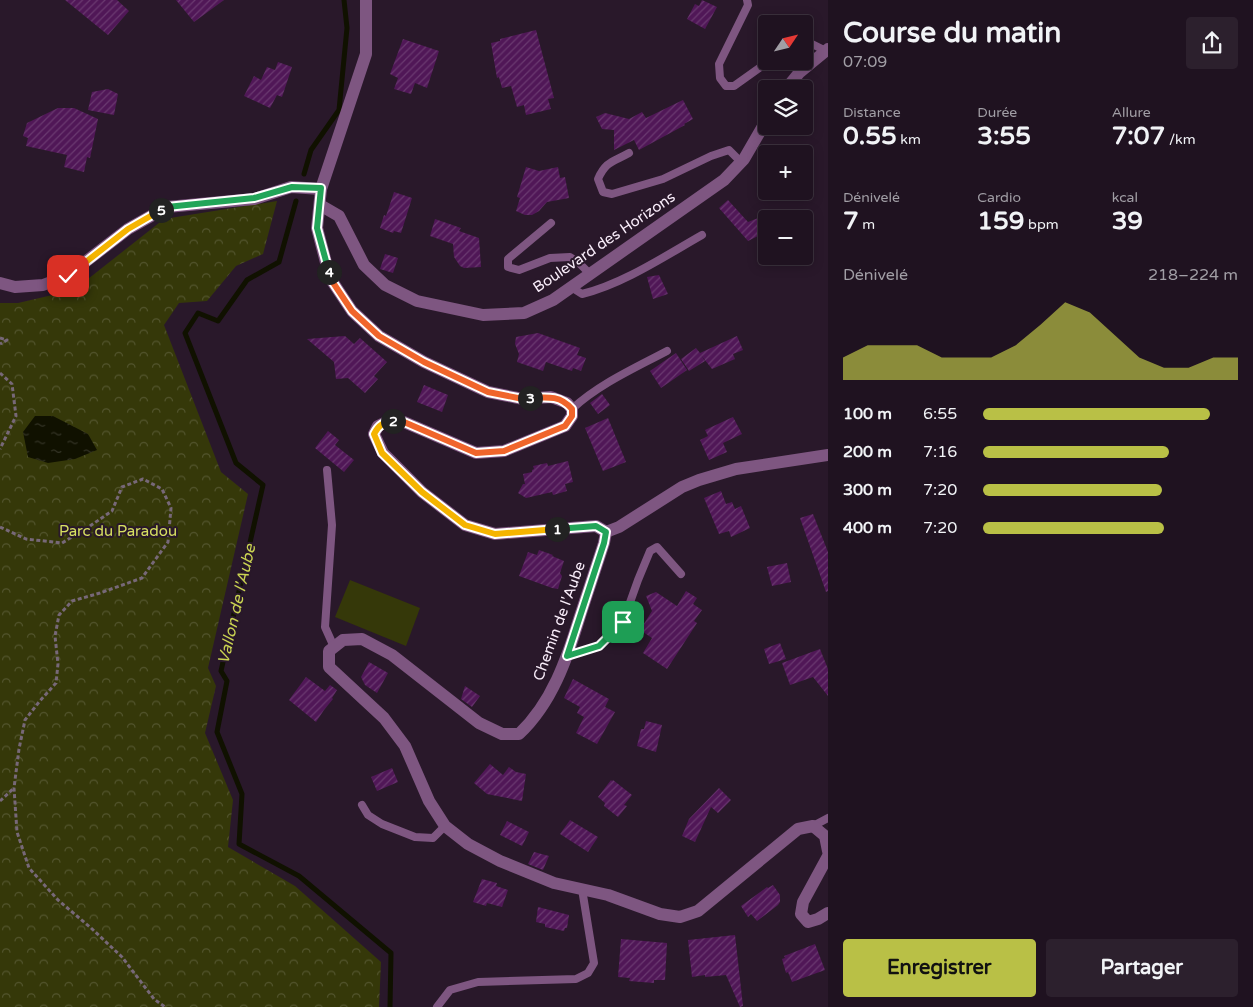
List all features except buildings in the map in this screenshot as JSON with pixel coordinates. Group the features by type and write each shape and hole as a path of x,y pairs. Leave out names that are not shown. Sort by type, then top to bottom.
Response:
{"street":[{"path":"366,0 366,54 321,188 317,228 330,278 352,311 379,336 424,362 488,392 523,399 551,397 567,403 572,409 572,416 565,426 504,451 476,453 404,422 388,421 378,426 374,434 382,453 422,492 465,525 495,534 596,526 606,532 619,527 682,487 699,480 736,470 828,455"},
{"path":"793,80 799,72 827,50"},
{"name":"Boulevard des Horizons","path":"320,205 339,216 364,265 385,285 417,301 483,315 524,313 553,300 724,180 744,159 758,135"},
{"path":"0,283 15,286 43,285 68,276 128,229 167,207 254,198 292,187 321,188"},
{"name":"Chemin de l'Aube","path":"334,647 343,640 362,639 392,655 479,723 502,734 519,734 531,723 558,680 606,532"},
{"path":"334,647 329,651 329,667 384,718 405,746 429,801 445,826 468,844 500,861 554,883 608,895 660,914 680,917 698,911 798,829 813,826 825,836 828,851"},
{"path":"828,856 803,902 801,914 808,922 828,913"}],"lane":[{"path":"747,0 748,5 719,64 720,78 726,86 734,86 758,69"},
{"path":"813,44 827,50"},
{"path":"629,153 609,163 602,170 598,179 603,192 612,194 663,179 729,150 741,162"},
{"path":"551,223 508,259 508,267 519,270 550,258 570,258 579,263 590,274"},
{"path":"571,287 582,294 599,290 644,268 702,235"},
{"path":"572,409 583,398 667,351"},
{"path":"327,470 332,525 325,627 334,647"},
{"path":"567,656 599,646 623,622 650,551 657,547 681,574"},
{"path":"362,805 368,815 382,824 415,837 433,838 445,826"},
{"path":"813,826 828,818"},
{"path":"437,1007 450,990 478,982 576,979 588,973 594,963 582,889"}],"path":[{"path":"0,338 7,340 0,344"},
{"path":"0,373 12,384 16,416 0,449"},
{"path":"0,526 26,539 62,544 112,511 122,487 143,479 162,489 172,508 168,542 142,578 72,601 59,615 55,636 58,664 56,683 25,720 14,788 17,832 30,868 58,900 122,957 154,999 165,1007"},
{"path":"0,801 14,788"}],"green space":[{"name":"Parc du Paradou","path":"277,201 263,254 236,266 207,301 179,303 164,325 221,472 248,494 208,668 216,686 205,733 233,800 228,847 295,886 381,962 379,1007 0,1007 0,303 18,303 74,290 164,219"},
{"path":"350,580 420,608 406,646 335,617"}],"water":[{"path":"35,416 53,416 88,434 97,450 75,459 48,463 28,457 23,432"}],"waterway":[{"path":"304,174 311,150 339,110 347,28 344,0"},
{"name":"Vallon de l'Aube","path":"296,201 279,262 247,280 218,321 198,313 185,333 236,463 263,485 221,671 227,681 217,732 242,794 239,844 299,876 391,953 390,1007"}],"route":[{"path":"68,276 128,229 167,207 254,198 292,187 321,188 317,228 330,278 352,311 379,336 424,362 488,392 523,399 551,397 567,403 572,409 572,416 565,426 504,451 476,453 404,422 388,421 378,426 374,434 382,453 422,492 465,525 495,534 596,526 606,532 567,656 599,646 623,622"}]}
